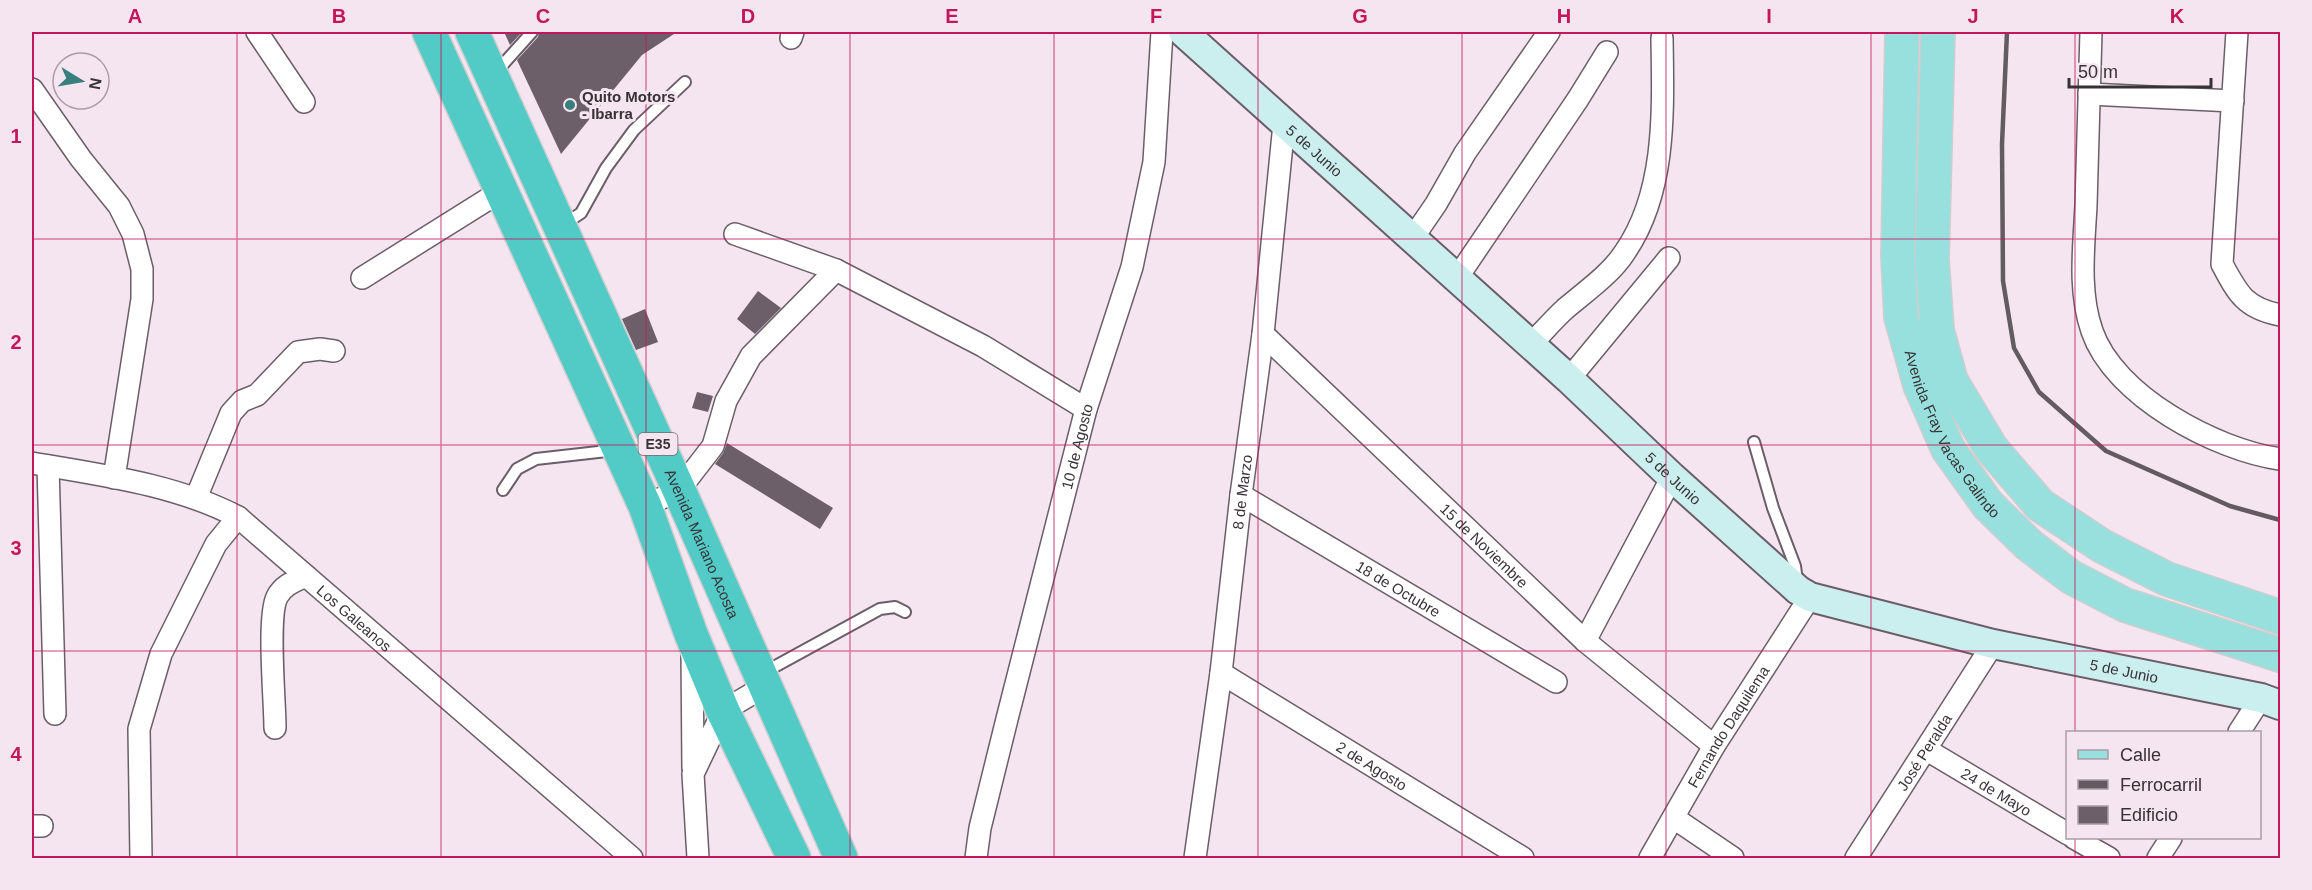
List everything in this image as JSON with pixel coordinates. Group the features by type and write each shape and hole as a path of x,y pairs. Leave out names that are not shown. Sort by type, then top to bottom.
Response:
{"highway":[{"name":"E35","path":"429,32 645,506 691,634 723,711 794,858"},
{"name":"Avenida Mariano Acosta","path":"472,32 679,490 841,858"}],"main road":[{"name":"Avenida Fray Vacas Galindo","path":"1902,32 1898,256 1901,317 1920,385 1948,448 1988,505 2029,545 2071,577 2125,605 2280,655"},
{"name":"Avenida Fray Vacas Galindo","path":"1938,32 1932,260 1937,330 1951,381 1991,448 2040,505 2102,546 2167,579 2280,616"}],"street":[{"path":"257,32 304,102"},
{"name":"10 de Agosto","path":"976,858 980,828 1006,719 1086,409 1132,267 1154,162 1162,32"},
{"name":"5 de Junio","path":"1183,32 1457,278 1672,477 1804,594 1993,644 2271,701"},
{"path":"1412,239 1436,204 1465,153 1550,32"},
{"path":"2091,32 2083,284 2092,332 2110,364 2153,406 2197,432 2260,456 2280,459"},
{"path":"2237,32 2223,264 2235,290 2246,302 2262,311 2280,315"},
{"path":"1530,345 1625,253 1641,224 1655,184 1663,110 1662,38"},
{"path":"1457,278 1578,99 1607,52"},
{"path":"32,89 81,159 119,206 133,234 142,269 142,299 114,478"},
{"path":"2089,94 2233,101"},
{"name":"8 de Marzo","path":"1195,858 1221,673 1241,495 1263,334 1284,124"},
{"path":"362,278 501,190"},
{"path":"735,234 837,270 983,346 1086,409"},
{"path":"1569,380 1669,258"},
{"path":"645,506 679,490 713,446 726,401 751,356 837,270"},
{"name":"15 de Noviembre","path":"1263,334 1585,641 1714,746"},
{"path":"196,498 231,412 242,401 257,395 298,352 320,349 334,351"},
{"path":"40,464 55,714"},
{"name":"Los Galeanos","path":"40,464 114,478 196,498 238,517 632,858"},
{"path":"1585,641 1672,477"},
{"name":"18 de Octubre","path":"1241,495 1556,682"},
{"path":"141,858 139,729 161,654 216,544 238,517"},
{"path":"275,728 272,616 276,598 284,586 306,576"},
{"name":"Fernando Daquilema","path":"1650,858 1804,594"},
{"path":"691,634 693,774 698,858"},
{"name":"José Peralda","path":"1856,858 1993,644"},
{"name":"2 de Agosto","path":"1221,673 1523,858"},
{"path":"693,774 723,711 762,680"},
{"path":"2240,731 2271,701"},
{"name":"24 de Mayo","path":"1927,750 2066,833"},
{"path":"1674,818 1733,858"},
{"path":"2077,839 2109,858"},
{"path":"2158,858 2171,839"}],"lane":[{"path":"492,77 532,32"},
{"path":"560,226 581,213 606,168 634,130 685,82"},
{"path":"1754,442 1773,508 1804,594"},
{"path":"503,490 517,470 536,459 619,449"},
{"path":"762,680 783,663 880,609 895,608 905,612"}],"building":[{"path":"504,32 522,32 510,45"},
{"name":"Quito Motors - Ibarra","path":"539,32 677,32 642,55 561,154 517,60 538,37"},
{"path":"758,291 781,308 755,334 737,319"},
{"path":"645,309 658,342 636,350 622,319"},
{"path":"697,392 713,396 708,412 692,408"},
{"path":"727,443 833,508 820,529 715,464"}],"railway":[{"path":"2007,32 2002,144 2003,281 2014,348 2039,392 2106,451 2230,506 2280,520"}],"place":[{"name":"Quito Motors - Ibarra","path":"570,105"}]}
